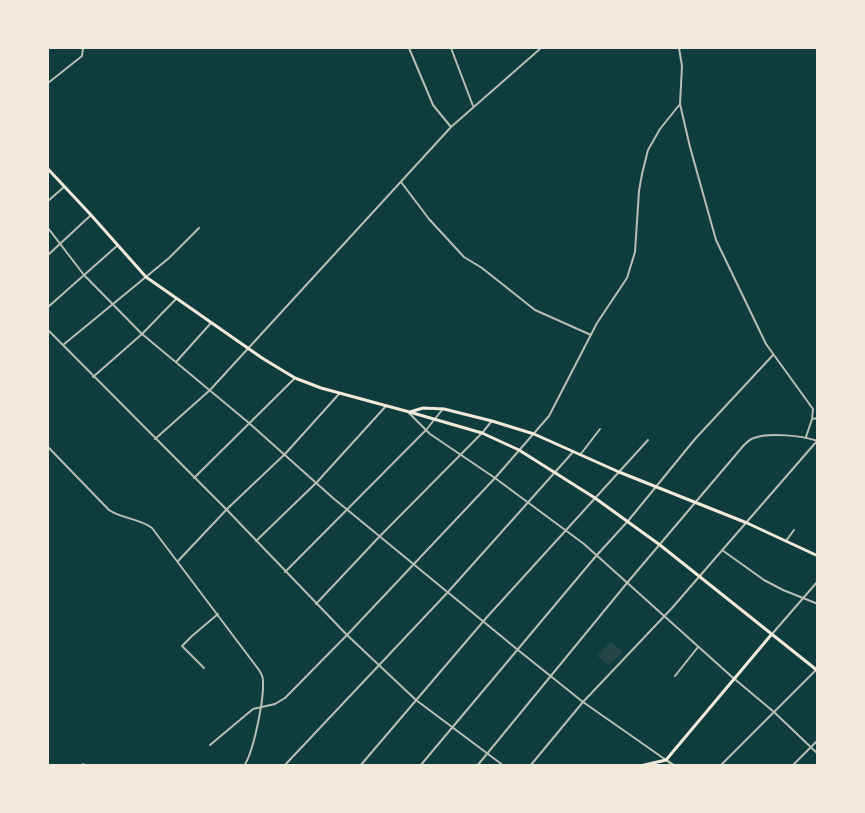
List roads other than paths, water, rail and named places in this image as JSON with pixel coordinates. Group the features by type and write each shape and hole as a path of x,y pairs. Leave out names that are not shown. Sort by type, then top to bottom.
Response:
{"main road":[{"path":"48,169 146,277 248,349 295,378 340,394 408,411 482,433 519,450 628,521 817,670"},
{"path":"408,411 423,408 442,409 492,421 534,434 619,472 747,523 818,556"},
{"path":"640,766 666,760 771,635"}],"street":[{"path":"48,83 82,56 83,48"},
{"path":"409,48 432,105 451,127"},
{"path":"451,48 473,107"},
{"path":"155,439 210,390 451,127 541,48"},
{"path":"679,48 682,66 680,104 716,240 760,333 773,355 811,406 813,412 812,419 806,437"},
{"path":"210,745 253,709 275,704 282,700 347,635 495,478 549,416 597,323 619,292 629,272 635,252 640,183 648,150 660,129 680,104"},
{"path":"401,182 429,219 464,257 495,277 535,310 592,335"},
{"path":"48,201 64,187"},
{"path":"48,255 91,215"},
{"path":"48,228 84,275 142,334 249,423 347,509 518,650 583,702 674,765"},
{"path":"63,345 169,258 199,228"},
{"path":"48,307 118,245"},
{"path":"94,378 142,334 176,299"},
{"path":"176,362 211,323"},
{"path":"48,330 227,510 347,635 416,700 504,766"},
{"path":"420,766 596,556 628,521 695,438 773,355"},
{"path":"194,478 295,378"},
{"path":"178,561 285,454 340,394"},
{"path":"256,541 317,482 387,406"},
{"path":"286,572 426,430 442,409"},
{"path":"408,411 426,430 566,530 698,648 774,712 818,754"},
{"path":"812,419 818,418"},
{"path":"316,604 492,421"},
{"path":"580,455 600,429"},
{"path":"477,766 627,583 744,445 756,437 768,435 806,437 817,441 664,616 583,702 530,766"},
{"path":"360,766 484,622 648,440"},
{"path":"48,446 109,510 118,515 143,522 152,528 262,674 263,685 254,744 244,766"},
{"path":"284,766 448,592 573,452"},
{"path":"786,541 794,530"},
{"path":"722,550 764,580 818,604"},
{"path":"771,635 818,581"},
{"path":"204,668 182,646 218,614"},
{"path":"674,676 698,648"},
{"path":"720,766 817,670"},
{"path":"792,766 818,740"}]}
